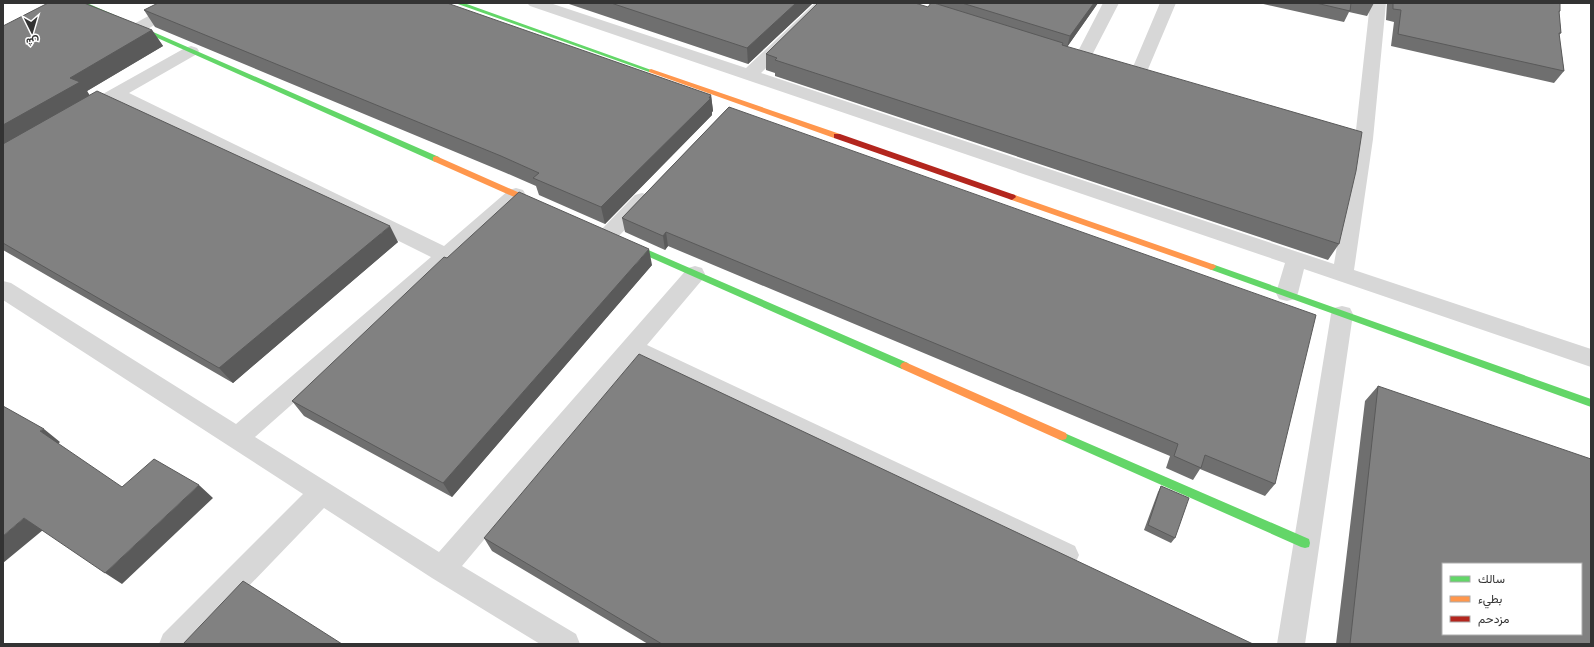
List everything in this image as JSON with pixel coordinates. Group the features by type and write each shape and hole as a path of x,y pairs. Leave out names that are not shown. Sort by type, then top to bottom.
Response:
{"street":[{"path":"82,3 551,210"},
{"path":"138,28 183,3"},
{"path":"458,3 1287,293 1591,403"},
{"path":"534,3 1591,358"},
{"path":"749,75 824,3"},
{"path":"1082,58 1111,3"},
{"path":"1138,74 1168,3"},
{"path":"1343,275 1356,137 1378,3"},
{"path":"90,109 191,51"},
{"path":"117,94 446,256"},
{"path":"721,118 738,101"},
{"path":"657,185 605,234 1305,543"},
{"path":"237,438 516,195"},
{"path":"1287,293 1296,258"},
{"path":"442,569 695,274"},
{"path":"3,289 442,569 566,644"},
{"path":"1291,644 1305,543 1342,314"},
{"path":"632,348 1086,565"},
{"path":"173,644 322,492"}],"building":[{"path":"48,3 84,3 152,30 70,78 80,82 3,125 3,26"},
{"path":"158,3 447,3 711,95 709,98 711,98 601,207 533,178 539,173 501,156 144,10"},
{"path":"611,3 796,3 747,48"},
{"path":"818,3 915,3 928,7 931,3 934,3 1063,43 1062,45 1362,132 1356,171 1339,244 775,60 777,58 766,54"},
{"path":"962,3 1094,3 1070,36"},
{"path":"1316,3 1351,3 1350,11"},
{"path":"1393,3 1560,3 1559,11 1561,33 1559,33 1564,71 1398,34 1401,10 1393,9"},
{"path":"97,91 390,226 219,368 3,243 3,144"},
{"path":"729,107 1316,315 1275,484 1205,455 1201,468 1174,456 1178,444 666,232 663,236 622,218"},
{"path":"519,192 649,249 443,483 292,401 444,257 447,258"},
{"path":"639,354 1253,644 662,644 484,538"},
{"path":"1378,386 1591,459 1591,644 1350,644"},
{"path":"3,406 44,429 40,431 122,487 154,459 199,485 105,573 24,518 3,536"},
{"path":"1161,486 1189,498 1175,538 1148,525"},
{"path":"243,581 342,644 183,644"}],"traffic: fast":[{"path":"82,3 436,159"},
{"path":"458,3 651,71"},
{"path":"623,242 905,366"},
{"path":"1212,267 1591,403"},
{"path":"1062,436 1305,543"}],"traffic: slow":[{"path":"651,71 837,136"},
{"path":"436,159 544,207"},
{"path":"1012,197 1212,267"},
{"path":"905,366 1062,436"}],"traffic: jam":[{"path":"837,136 1012,197"}]}
